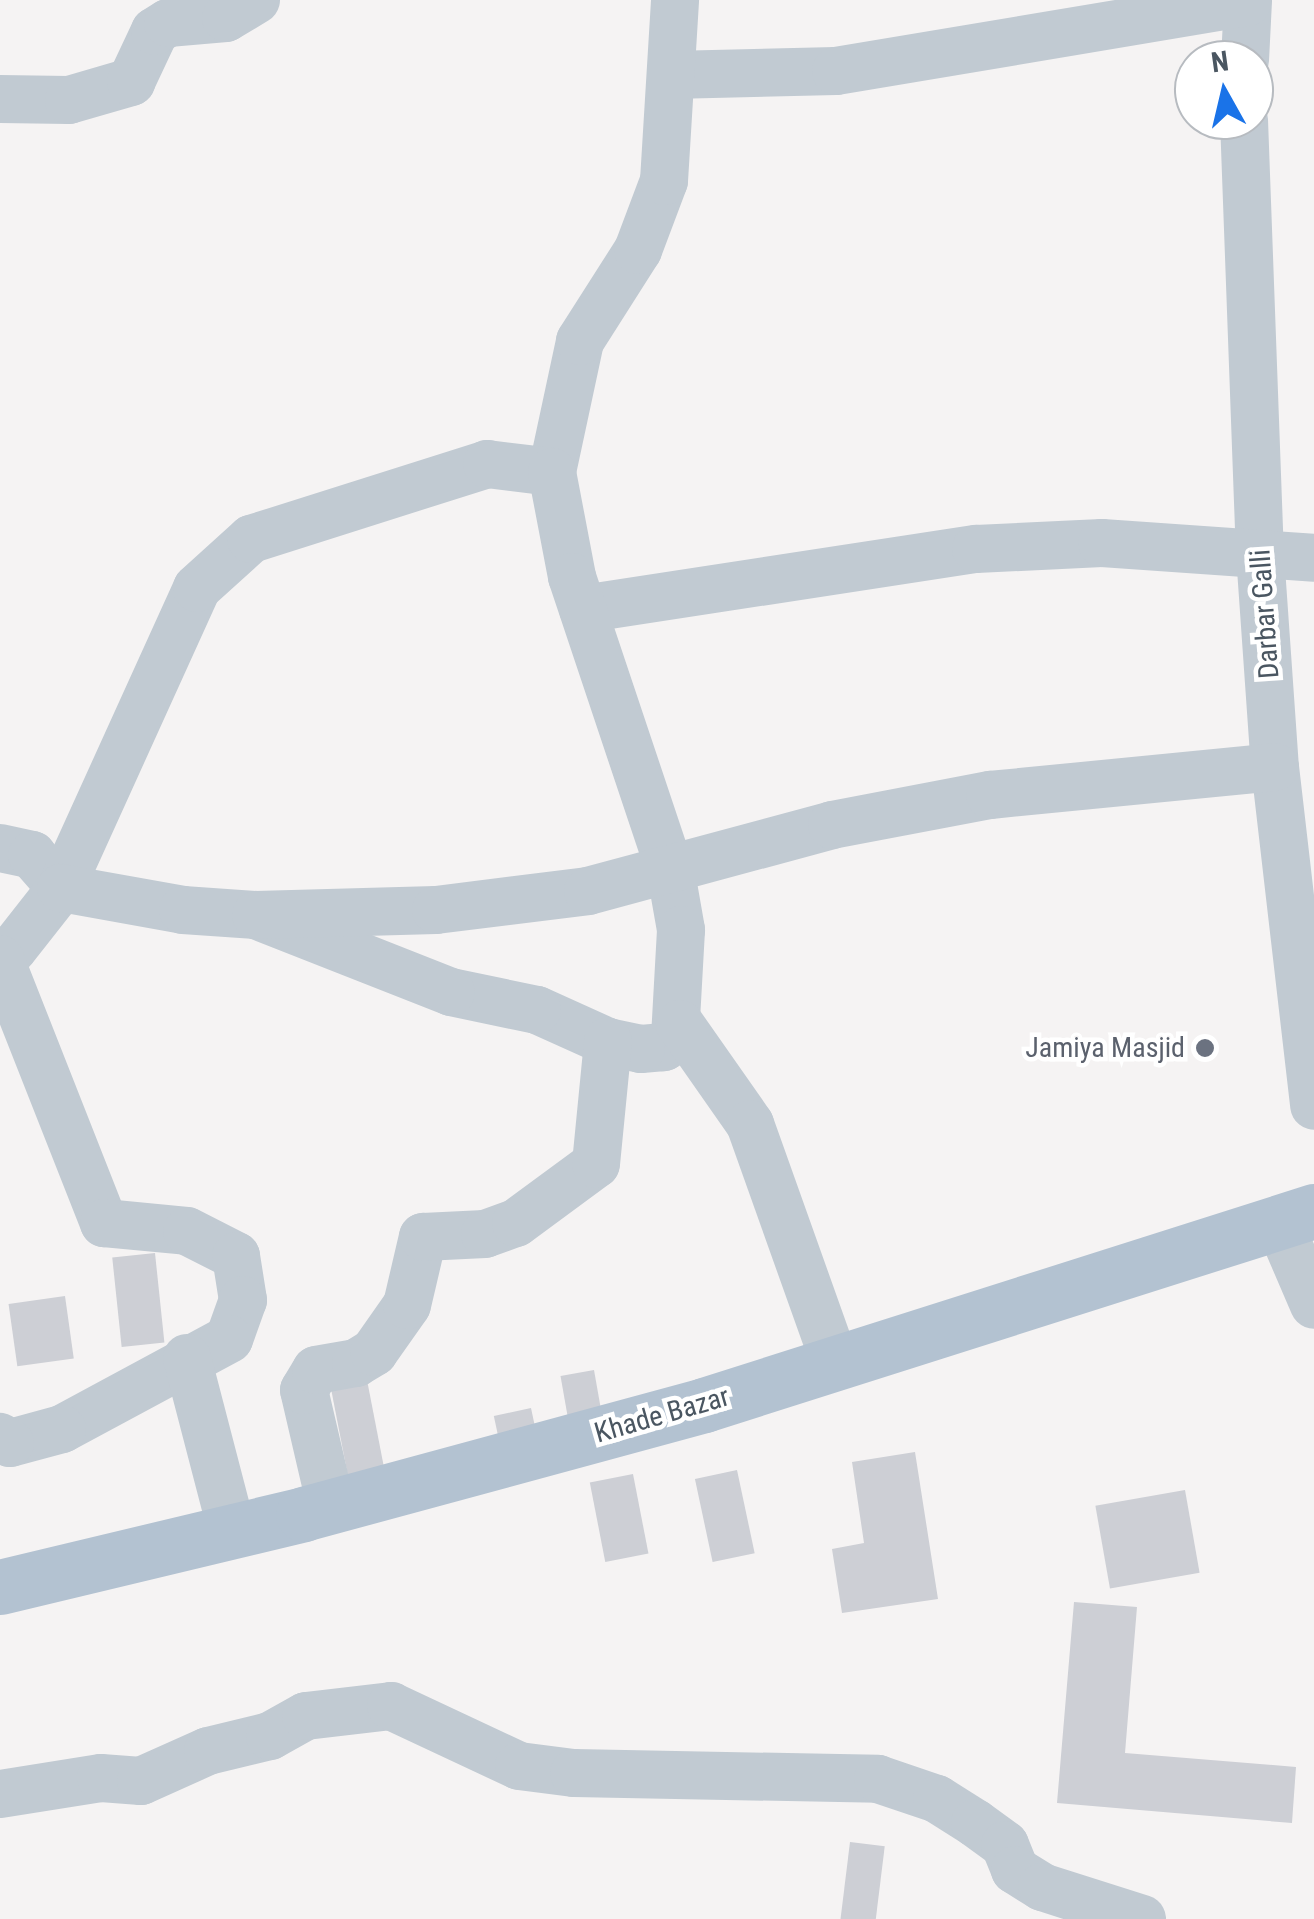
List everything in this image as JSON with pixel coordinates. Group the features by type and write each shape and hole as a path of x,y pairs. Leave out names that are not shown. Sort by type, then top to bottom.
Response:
{"main road":[{"name":"Khade Bazar","path":"0,1587 330,1506 835,1362 1296,1216"}],"street":[{"path":"0,99 69,100 131,82 142,45 155,31 168,23 226,18 256,0"},
{"path":"256,915 451,992 536,1010 608,1042 664,1047 680,1024 681,930 671,872 583,609 552,472 580,340 638,250 664,181 675,0"},
{"path":"671,75 836,71 1248,1 1246,40"},
{"name":"Darbar Galli","path":"1245,140 1260,554 1275,767 1314,1106"},
{"path":"0,951 14,949 60,888 198,588 251,540 488,464 552,472"},
{"path":"583,609 976,549 1102,543 1314,558"},
{"path":"0,848 32,854 60,888 183,910 256,915 436,910 671,872 832,825 990,795 1275,767"},
{"path":"0,960 104,1223 187,1231 236,1256 242,1300 229,1339 187,1358 62,1429 10,1443 0,1437"},
{"path":"680,1024 750,1124 835,1362"},
{"path":"330,1506 304,1390 316,1370 356,1363 374,1352 407,1306 423,1237 486,1234 516,1223 596,1164 608,1042"},
{"path":"1296,1216 1314,1305"},
{"path":"187,1358 232,1532"},
{"path":"0,1794 101,1778 140,1781 306,1716 390,1706 519,1766 574,1773 878,1780 937,1799 976,1823 1006,1844 1015,1870 1042,1887 1142,1919"}],"building":[{"path":"155,1253 164,1343 122,1347 112,1257"},
{"path":"65,1296 74,1358 17,1366 9,1304"},
{"path":"594,1370 602,1417 569,1423 561,1376"},
{"path":"367,1380 386,1475 349,1482 331,1387"},
{"path":"531,1408 540,1449 503,1457 494,1416"},
{"path":"915,1452 938,1599 842,1613 832,1549 864,1543 852,1462"},
{"path":"737,1470 755,1553 713,1562 695,1479"},
{"path":"633,1474 648,1554 605,1562 590,1482"},
{"path":"1185,1490 1200,1573 1110,1589 1095,1506"},
{"path":"1074,1602 1137,1607 1125,1753 1296,1767 1292,1823 1057,1803"},
{"path":"850,1842 885,1846 876,1919 841,1919"}],"place":[{"name":"Jamiya Masjid","path":"1205,1048"}]}
